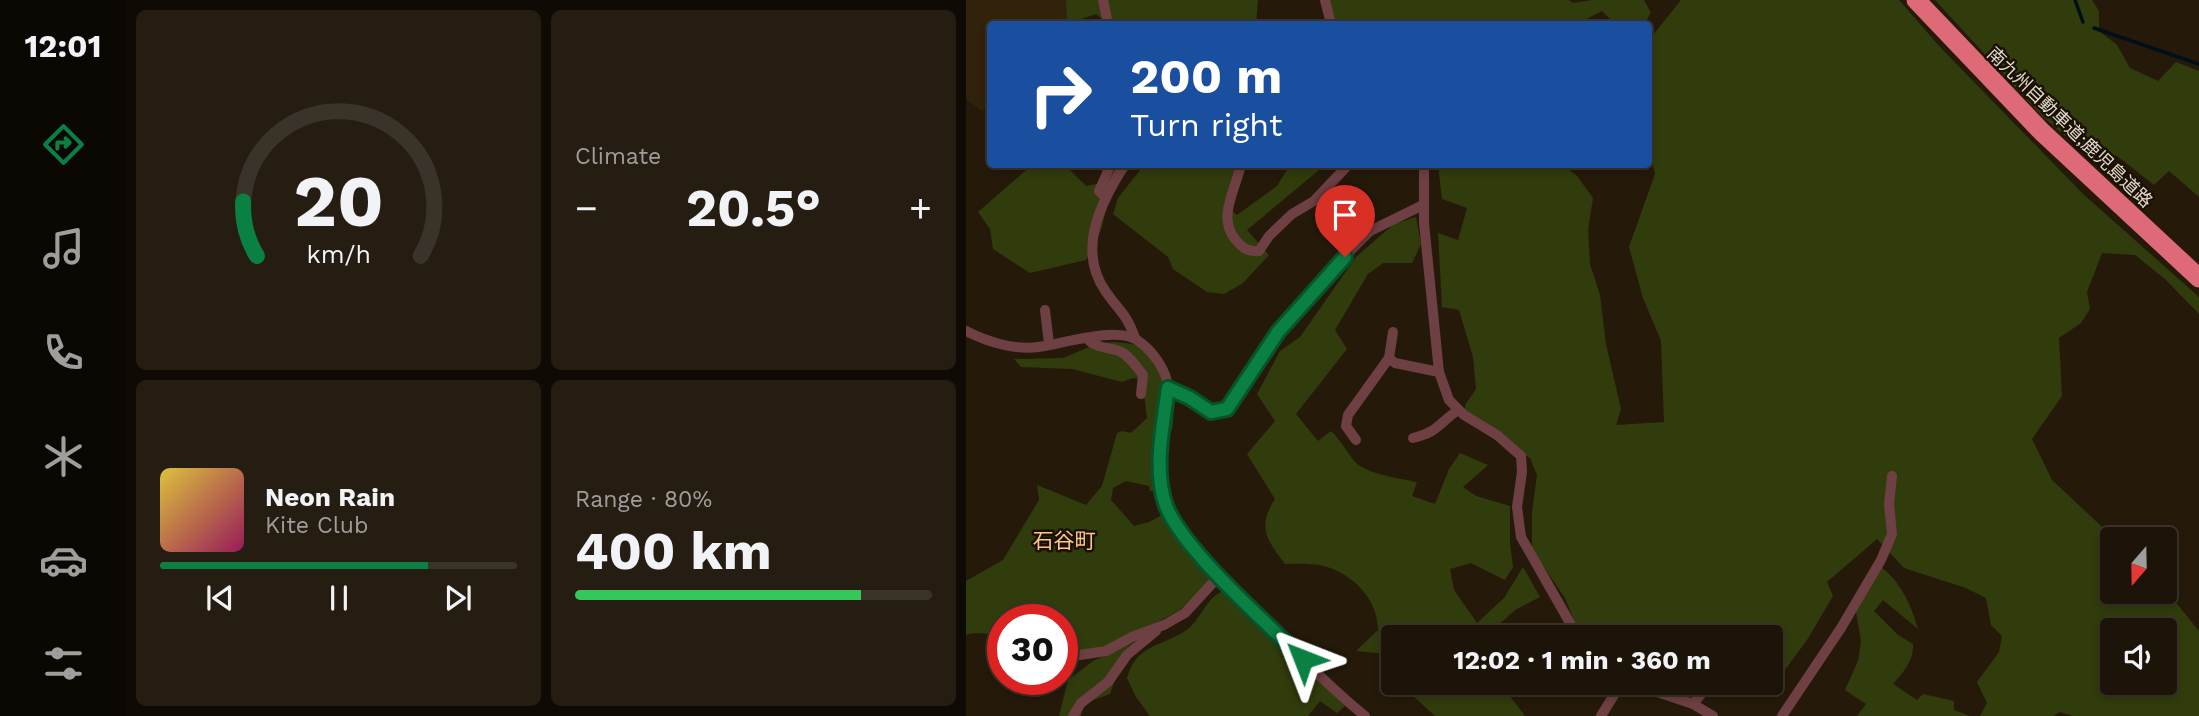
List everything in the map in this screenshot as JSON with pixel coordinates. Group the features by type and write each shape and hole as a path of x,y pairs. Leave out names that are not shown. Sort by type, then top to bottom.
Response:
{"highway":[{"name":"南九州自動車道;鹿児島道路","path":"1916,0 1966,55 2095,183 2199,278"}],"street":[{"path":"1103,0 1107,21"},
{"path":"1325,0 1330,21"},
{"path":"1105,197 1099,191 1108,171 1107,168"},
{"path":"1123,168 1105,197 1094,223 1093,254 1105,291 1127,316 1135,338 1159,364 1168,388 1161,459 1161,481 1166,506 1185,537 1219,576 1336,692 1365,716"},
{"path":"1240,168 1226,221 1229,232 1241,247 1250,252 1259,251 1269,236 1292,214 1314,201 1345,168"},
{"path":"1424,168 1423,205 1439,372 1449,400 1458,410 1497,435 1521,456 1522,472 1517,507 1521,537 1571,625"},
{"path":"1168,388 1211,412 1227,409 1278,332 1345,257 1370,231 1423,205"},
{"path":"1045,310 1049,344"},
{"path":"966,331 1010,346 1036,347 1117,336 1135,338"},
{"path":"1356,440 1346,426 1348,415 1389,358 1393,332"},
{"path":"1086,339 1101,347 1121,351 1130,359 1143,375 1141,394"},
{"path":"1389,358 1395,363 1439,372"},
{"path":"1413,438 1433,433 1458,410"},
{"path":"1782,716 1841,628 1881,560 1892,534 1889,504 1892,475"},
{"path":"1073,716 1081,703 1108,682 1127,654 1164,625 1185,613 1219,576"},
{"path":"1078,655 1106,651 1132,637 1164,625"},
{"path":"1601,716 1614,695"},
{"path":"1666,695 1693,704 1713,716"},
{"path":"1693,704 1700,695"}],"shaded area":[{"path":"966,0 1066,0 1067,21 987,21 987,106 982,111 966,99"}],"green space":[{"path":"1066,0 1258,0 1256,21 1105,21 1096,14 1067,21"},
{"path":"1329,0 1569,0 1573,3 1592,0 1644,0 1651,13 1645,21 1612,21 1602,11 1583,21 1335,21"},
{"path":"1681,0 1899,0 1940,47 2083,194 2199,297 2199,314 2165,279 2135,255 2102,253 2087,292 2090,309 2081,323 2059,338 2062,396 2032,439 2052,480 2102,527 2100,527 2100,604 2177,604 2199,631 2199,716 2073,716 2060,712 2053,716 1980,716 1987,703 1977,682 1999,652 2002,636 1991,625 1986,598 1966,588 1904,568 1877,539 1827,582 1833,596 1807,640 1783,672 1783,625 1576,625 1565,598 1532,550 1532,512 1537,475 1530,458 1492,438 1466,418 1465,405 1476,389 1473,357 1459,310 1442,307 1438,233 1458,240 1467,208 1442,199 1438,168 1567,168 1577,176 1593,198 1588,230 1590,264 1600,295 1606,344 1621,409 1616,425 1664,422 1661,341 1643,298 1629,247 1655,174 1652,162 1652,36"},
{"path":"1935,0 2092,0 2099,11 2099,31 2117,45 2130,68 2158,81 2176,62 2199,71 2199,197 2169,171 2154,185 2116,155 2092,160 2041,115"},
{"path":"1029,168 1068,168 1086,186 1097,184 1104,172 1101,168 1130,168 1110,195 1101,230 1086,260 1030,273 993,249 990,229 978,212"},
{"path":"1142,168 1245,168 1229,209 1237,215 1277,186 1288,168 1321,168 1247,230 1269,255 1243,283 1224,294 1207,292 1173,269 1168,257 1113,214 1118,198"},
{"path":"1416,217 1421,244 1412,263 1383,263 1368,274 1335,330 1347,349 1296,414 1318,441 1331,431 1361,467 1417,482 1412,496 1435,504 1449,469 1460,453 1488,465 1463,487 1476,496 1510,506 1513,567 1505,580 1471,563 1450,569 1454,590 1477,623 1504,598 1523,567 1540,597 1515,610 1498,625 1381,625 1381,653 1356,651 1378,630 1374,608 1362,589 1335,570 1310,564 1285,564 1278,555 1269,540 1265,525 1275,499 1247,454 1275,421 1257,394 1280,351 1300,337 1356,257 1394,224"},
{"path":"1099,343 1136,345 1148,350 1157,358 1169,380 1173,406 1172,430 1162,436 1160,491 1150,491 1149,486 1126,481 1113,488 1111,500 1134,526 1168,512 1214,577 1180,610 1104,650 1078,651 1078,604 987,604 987,634 966,635 966,581 1003,560 1039,500 1037,485 1086,505 1102,486 1117,433 1131,433 1147,418 1142,379 1133,378 1122,382 1072,369 1021,367 1014,359 1063,358"},
{"path":"1881,567 1904,595 1918,629 1883,600 1874,611 1898,635 1913,644 1910,661 1893,684 1917,700 1923,694 1954,701 1954,710 1970,716 1857,716 1866,704 1845,690 1858,661 1861,641 1856,612"},
{"path":"1225,591 1345,706 1337,713 1320,701 1308,716 1150,716 1136,697 1127,678 1131,667 1144,652 1188,629 1209,602"},
{"path":"1148,636 1118,671 1110,694 1083,704 1081,716 1059,716 1064,695 1078,695 1078,672 1093,661"},
{"path":"1412,695 1509,695 1525,716 1435,716"}],"waterway":[{"path":"2075,0 2083,22"},
{"path":"2094,28 2199,64"}],"district":[{"name":"石谷町","path":"1064,540"}],"route":[{"path":"1303,659 1219,576 1185,537 1166,506 1161,481 1162,431 1168,388 1211,412 1227,409 1278,332 1345,257"}]}
